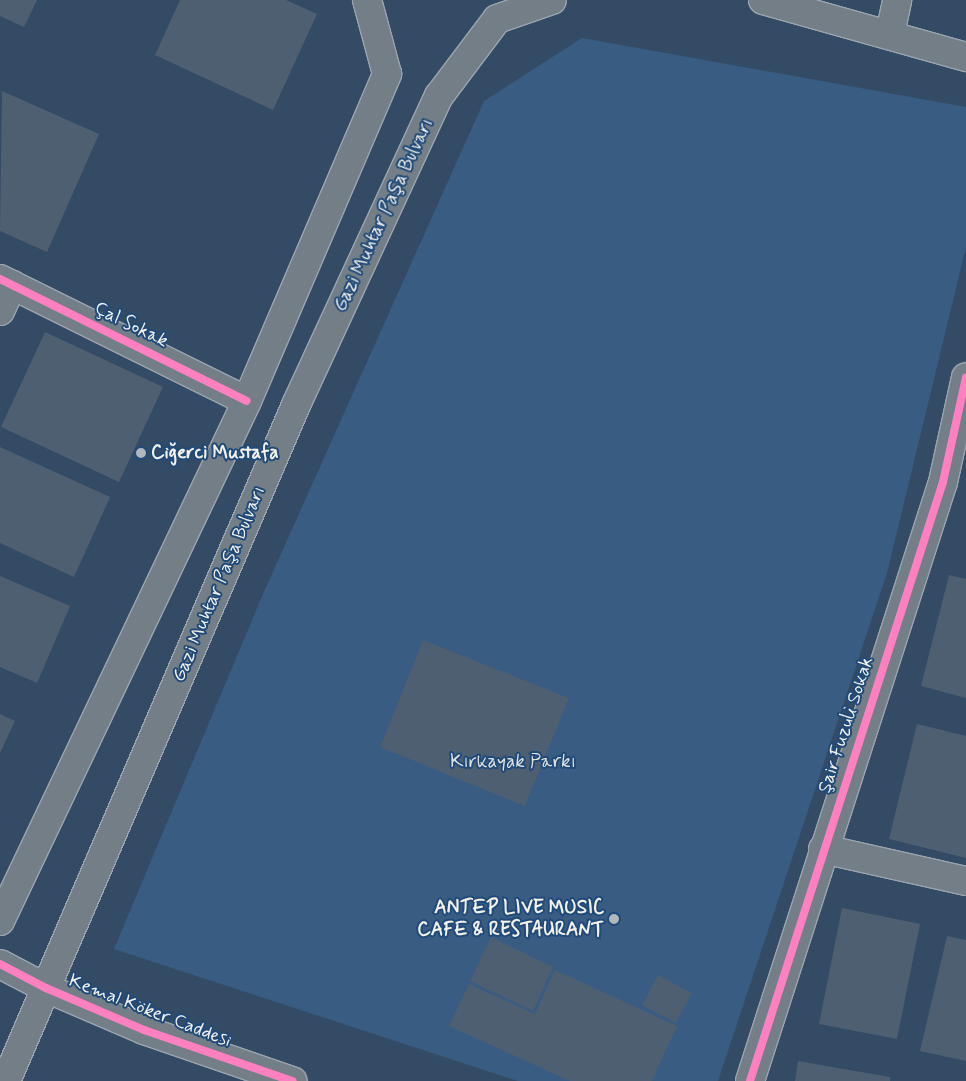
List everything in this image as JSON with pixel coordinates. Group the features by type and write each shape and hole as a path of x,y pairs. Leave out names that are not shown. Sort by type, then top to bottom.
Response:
{"main road":[{"path":"0,920 246,401 387,74 367,0"},
{"name":"Gazi Muhtar Paşa Bulvarı","path":"6,1081 296,405 439,96 497,19 552,0"},
{"path":"763,0 890,34 966,58"},
{"path":"890,34 897,0"},
{"path":"0,310 6,282"},
{"name":"Çal Sokak","path":"6,282 246,401"},
{"name":"Şair Fuzuli Sokak","path":"750,1081 822,849 955,484 966,376"},
{"path":"822,849 966,881"},
{"name":"Kemal Köker Caddesi","path":"0,964 46,988 144,1030 292,1081"}],"green space":[{"name":"Kırkayak Parkı","path":"582,38 966,107 966,247 887,573 718,1081 518,1081 114,949 263,594 484,101"}],"building":[{"path":"0,0 37,0 24,27 0,16"},
{"path":"180,0 286,0 317,14 273,110 155,55"},
{"path":"2,91 99,134 47,252 0,231"},
{"path":"45,332 163,387 119,482 1,427"},
{"path":"0,447 110,497 74,577 0,543"},
{"path":"949,575 966,579 966,698 921,686"},
{"path":"0,576 70,606 37,683 0,667"},
{"path":"423,640 569,698 525,806 380,747"},
{"path":"0,714 15,721 0,753"},
{"path":"917,724 966,736 966,858 889,839"},
{"path":"842,908 920,924 897,1039 819,1024"},
{"path":"947,936 966,940 966,1061 920,1051"},
{"path":"491,937 553,967 533,1011 470,981"},
{"path":"555,970 677,1026 652,1081 570,1081 449,1026 469,984 535,1014"},
{"path":"658,975 692,993 676,1023 642,1005"},
{"path":"798,1061 890,1077 890,1081 795,1081"}],"cycle path":[{"path":"0,279 247,401"},
{"path":"750,1081 943,482 966,377"},
{"path":"0,964 46,988 144,1030 292,1081"}],"place":[{"name":"Ciğerci Mustafa","path":"141,453"},
{"name":"ANTEP LIVE MUSIC CAFE & RESTAURANT","path":"614,919"}]}
